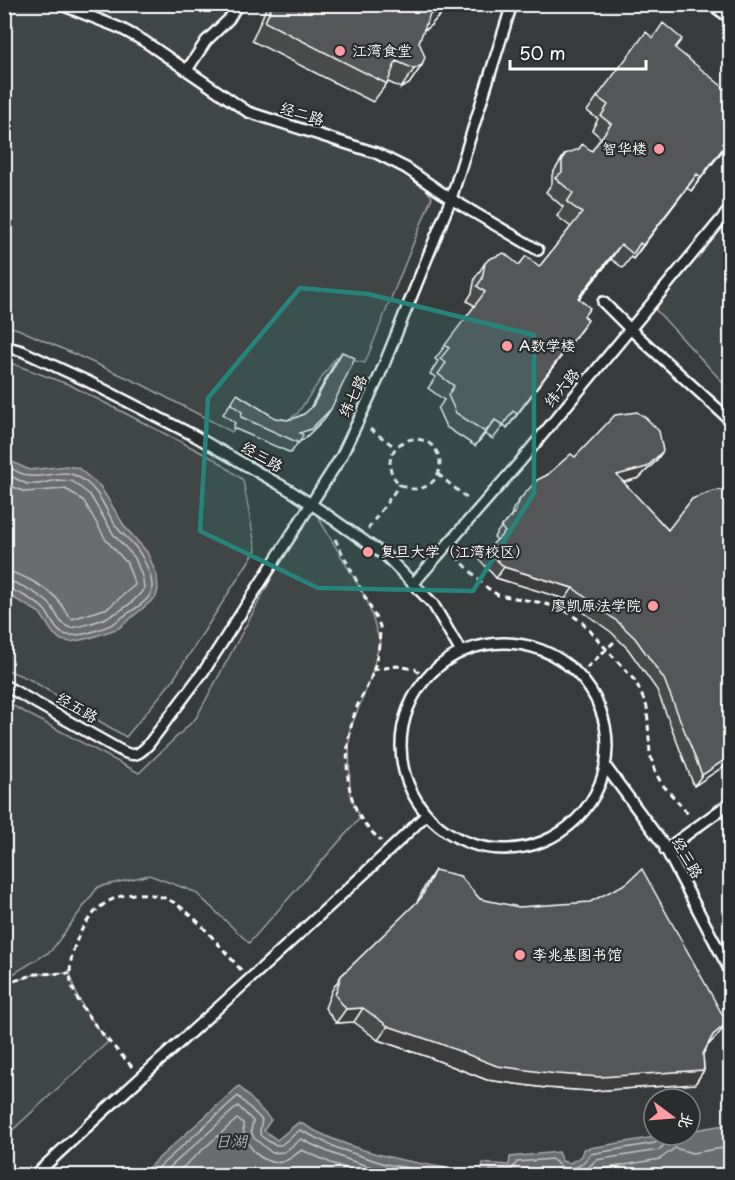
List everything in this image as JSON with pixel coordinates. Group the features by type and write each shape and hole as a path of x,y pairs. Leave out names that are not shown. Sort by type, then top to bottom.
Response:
{"lane":[{"name":"经二路","path":"59,4 120,28 144,41 248,112 376,153 406,168 451,199 537,250"},
{"path":"187,70 206,41 229,19 238,4"},
{"name":"纬七路","path":"135,756 148,745 206,668 316,508 380,377 451,199 512,4"},
{"path":"711,4 730,18"},
{"name":"纬六路","path":"414,584 730,209"},
{"path":"603,302 730,420"},
{"name":"经三路","path":"4,346 22,351 87,381 182,430 291,491 387,557 433,604 461,652"},
{"path":"498,643 530,646 550,653 568,664 592,690 604,719 608,743 606,767 600,784 582,815 559,834 528,847 501,850 473,845 446,832 426,815 415,799 407,781 401,751 404,722 416,694 426,679 436,669 461,652 498,643"},
{"name":"经五路","path":"4,685 129,755 135,756"},
{"name":"经三路","path":"606,767 665,850 730,971"},
{"path":"665,850 730,803"},
{"path":"34,1176 140,1077 250,980 426,815"}],"path":[{"path":"358,421 395,447"},
{"path":"414,438 430,444 439,458 438,474 429,485 417,489 405,488 395,480 390,471 390,457 400,443 414,438"},
{"path":"438,474 479,509"},
{"path":"361,539 400,484"},
{"path":"316,508 380,626 380,642 373,670 356,707 349,732 348,763 350,794 360,818 390,850"},
{"path":"446,547 486,587 498,595 543,603 566,611 582,622 636,682 646,707 650,754 655,772 662,784 699,826"},
{"path":"579,675 614,642"},
{"path":"373,670 396,666 415,669 426,679"},
{"path":"140,1077 90,1017 73,987 70,973 74,946 80,932 100,908 110,900 121,896 149,895 168,899 187,912 250,980"},
{"path":"4,984 36,974 70,973"}],"highlighted area":[{"path":"300,288 368,294 534,335 534,493 473,591 318,588 200,531 208,398"}],"shaded area":[{"path":"4,5 232,5 204,37 181,74 245,117 370,156 410,177 425,188 432,197 365,363 336,357 297,414 283,423 245,407 232,432 141,384 18,329 5,326"},
{"name":"复旦大学（江湾校区）","path":"5,5 730,5 730,1175 5,1176"},
{"path":"730,217 730,390 655,309"},
{"path":"5,361 70,385 216,460 243,480 256,550 173,680 126,737 29,679 5,669"},
{"path":"311,505 367,600 380,642 370,680 349,732 350,794 360,818 249,943 195,892 149,875 98,887 51,951 5,979 4,701 139,773 196,718"},
{"path":"70,973 80,1001 108,1042 5,1137 5,984 36,974"}],"water":[{"path":"4,458 29,470 67,466 78,468 100,486 125,527 147,552 157,576 156,597 119,628 71,642 61,640 53,633 40,613 5,593"},
{"name":"日湖","path":"239,1086 271,1120 264,1130 277,1140 299,1122 342,1143 387,1157 481,1174 483,1163 509,1165 510,1157 558,1152 562,1161 570,1163 582,1156 584,1149 642,1139 642,1147 702,1147 702,1129 730,1124 730,1175 140,1175"}],"building":[{"name":"江湾食堂","path":"273,4 446,4 430,14 419,42 425,57 422,65 414,69 396,61 387,84 265,22"},
{"path":"663,23 682,39 675,48 728,91 730,88 730,139 701,177 697,174 643,245 640,243 633,254 621,244 578,298 590,308 584,316 588,320 517,414 513,411 503,425 495,420 485,432 456,413 448,395 454,386 438,374 446,363 440,359 449,348 445,345 485,292 477,286 482,279 485,263 489,259 504,253 519,265 526,256 539,267 582,213 567,202 573,193 555,178 562,172 562,161 565,154 579,149 582,144 592,151 611,124 601,116 608,105 597,97 646,32 653,38"},
{"path":"342,352 355,358 331,409 311,429 300,433 303,435 299,443 241,417 242,412 231,404 237,394 275,418 287,420 304,414 312,407"},
{"name":"廖凯原法学院","path":"637,412 659,431 663,451 647,467 617,475 668,530 692,499 713,491 730,489 730,756 702,775 664,679 635,638 573,588 504,567 487,550 505,532 501,527 515,512 520,499 537,480 547,475 571,454 575,457 615,415"},
{"name":"李兆基图书馆","path":"642,869 727,1023 713,1035 703,1054 704,1070 601,1077 497,1066 388,1026 363,1008 346,1009 335,995 341,976 421,898 435,870 460,876 480,899 519,907 590,902 627,883"}],"place":[{"name":"江湾食堂","path":"340,51"},
{"name":"智华楼","path":"659,149"},
{"name":"A数学楼","path":"507,346"},
{"name":"复旦大学（江湾校区）","path":"368,552"},
{"name":"廖凯原法学院","path":"653,606"},
{"name":"李兆基图书馆","path":"520,955"}]}
